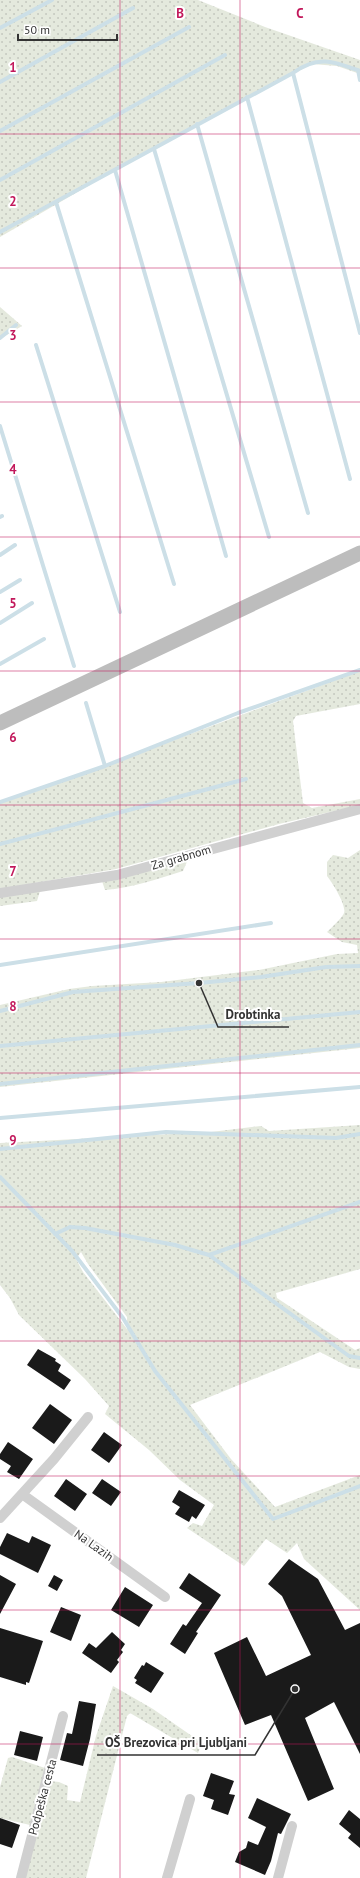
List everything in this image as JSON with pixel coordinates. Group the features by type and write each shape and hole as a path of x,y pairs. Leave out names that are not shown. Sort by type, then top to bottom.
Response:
{"main road":[{"path":"0,723 360,553"}],"street":[{"name":"Za grabnom","path":"0,893 117,875 360,809"},
{"path":"0,1518 88,1416"},
{"name":"Na Lazih","path":"22,1494 165,1596"},
{"name":"Podpeška cesta","path":"21,1878 63,1716"},
{"path":"167,1878 190,1799"},
{"path":"278,1878 292,1826"}],"shaded area":[{"path":"0,0 198,0 265,27 360,60 360,74 337,66 312,64 162,143 0,237"},
{"path":"0,307 22,326 0,339"},
{"path":"360,671 360,704 296,716 293,721 303,803 312,808 360,799 360,805 279,824 116,869 0,889 0,802 123,759"},
{"path":"360,850 360,1048 0,1087 0,1005 69,989 92,986 161,982 259,970 337,954 358,953 357,945 342,942 327,932 341,917 344,910 338,894 327,876 327,862 333,855 348,858"},
{"path":"189,857 183,871 144,883 105,890 102,881"},
{"path":"40,891 37,901 0,906 0,896"},
{"path":"360,1125 360,1269 276,1293 277,1298 355,1350 360,1348 360,1369 349,1367 320,1352 190,1405 231,1459 275,1507 360,1475 360,1610 304,1559 297,1543 287,1553 266,1539 244,1566 187,1528 193,1523 202,1526 214,1505 180,1480 149,1450 105,1414 109,1406 85,1379 19,1315 10,1298 0,1285 0,1143 211,1132 261,1126 269,1131","holes":["81,1252 88,1264 127,1317 127,1329 83,1272 76,1259"]},
{"path":"113,1686 153,1709 202,1743 198,1753 130,1713 127,1716 86,1878 24,1878 50,1781 59,1782 68,1786 67,1800 80,1802 96,1736"},
{"path":"12,1757 45,1768 30,1825 0,1818 0,1787 8,1758"}],"building":[{"path":"38,1349 56,1359 55,1361 61,1365 58,1371 71,1380 64,1390 27,1365"},
{"path":"50,1404 72,1420 54,1444 32,1428"},
{"path":"104,1432 122,1445 109,1463 91,1450"},
{"path":"8,1442 33,1459 19,1479 7,1472 11,1466 0,1459 0,1454"},
{"path":"66,1479 87,1494 75,1511 54,1496"},
{"path":"102,1479 121,1492 111,1506 92,1493"},
{"path":"179,1490 205,1505 196,1519 192,1516 189,1522 175,1514 180,1507 172,1502"},
{"path":"7,1533 29,1543 32,1536 51,1545 38,1573 0,1554 0,1547"},
{"path":"289,1559 318,1579 345,1630 360,1623 360,1754 334,1702 305,1718 334,1789 308,1801 271,1715 245,1725 214,1653 247,1637 266,1676 311,1655 282,1596 268,1584"},
{"path":"189,1573 221,1595 196,1632 198,1633 185,1654 170,1644 183,1624 186,1626 202,1603 179,1588"},
{"path":"0,1575 16,1584 0,1614"},
{"path":"54,1575 63,1580 57,1591 48,1586"},
{"path":"125,1587 153,1605 139,1627 111,1610"},
{"path":"61,1607 81,1615 71,1641 50,1632"},
{"path":"0,1628 43,1641 29,1683 26,1682 26,1685 0,1677"},
{"path":"112,1632 125,1644 121,1650 123,1652 117,1660 119,1662 111,1673 82,1653 89,1643 96,1648"},
{"path":"146,1662 164,1673 151,1693 135,1683 137,1680 134,1678 142,1665 144,1666"},
{"path":"79,1701 96,1704 90,1739 83,1766 60,1760 67,1733 72,1734"},
{"path":"20,1731 43,1737 37,1761 14,1755"},
{"path":"211,1773 234,1781 229,1794 235,1795 228,1815 211,1809 214,1800 203,1796"},
{"path":"257,1798 291,1814 281,1834 278,1833 271,1861 265,1875 235,1862 239,1852 246,1848 248,1841 258,1845 266,1827 248,1818"},
{"path":"349,1810 360,1819 360,1848 348,1838 351,1834 339,1824"},
{"path":"0,1818 20,1825 12,1848 0,1844"}],"waterway":[{"path":"0,28 52,0"},
{"path":"0,82 133,8"},
{"path":"0,131 189,27"},
{"path":"0,180 225,55"},
{"path":"0,232 302,67 318,62 333,62 360,71"},
{"path":"358,70 360,80"},
{"path":"293,73 360,333"},
{"path":"247,97 350,479"},
{"path":"197,124 308,513"},
{"path":"154,149 269,537"},
{"path":"115,170 226,556"},
{"path":"56,202 174,584"},
{"path":"0,338 16,325"},
{"path":"36,345 120,612"},
{"path":"0,426 74,666"},
{"path":"0,555 15,545"},
{"path":"0,592 20,580"},
{"path":"0,623 32,603"},
{"path":"0,664 44,639"},
{"path":"0,802 105,766 238,713 360,670"},
{"path":"86,703 105,766"},
{"path":"0,844 246,779"},
{"path":"0,965 271,923"},
{"path":"0,1011 73,992 199,983 261,977 326,967 360,966"},
{"path":"0,1046 360,1012"},
{"path":"0,1084 360,1045"},
{"path":"0,1118 360,1087"},
{"path":"0,1149 166,1132 336,1138 360,1134"},
{"path":"0,1177 72,1251 123,1318 155,1371 273,1519 360,1486"},
{"path":"209,1255 360,1202"},
{"path":"55,1234 70,1227 85,1228 175,1245 209,1255 349,1356 360,1358"}],"place":[{"name":"Drobtinka","path":"199,983"},
{"name":"OŠ Brezovica pri Ljubljani","path":"295,1689"}]}
